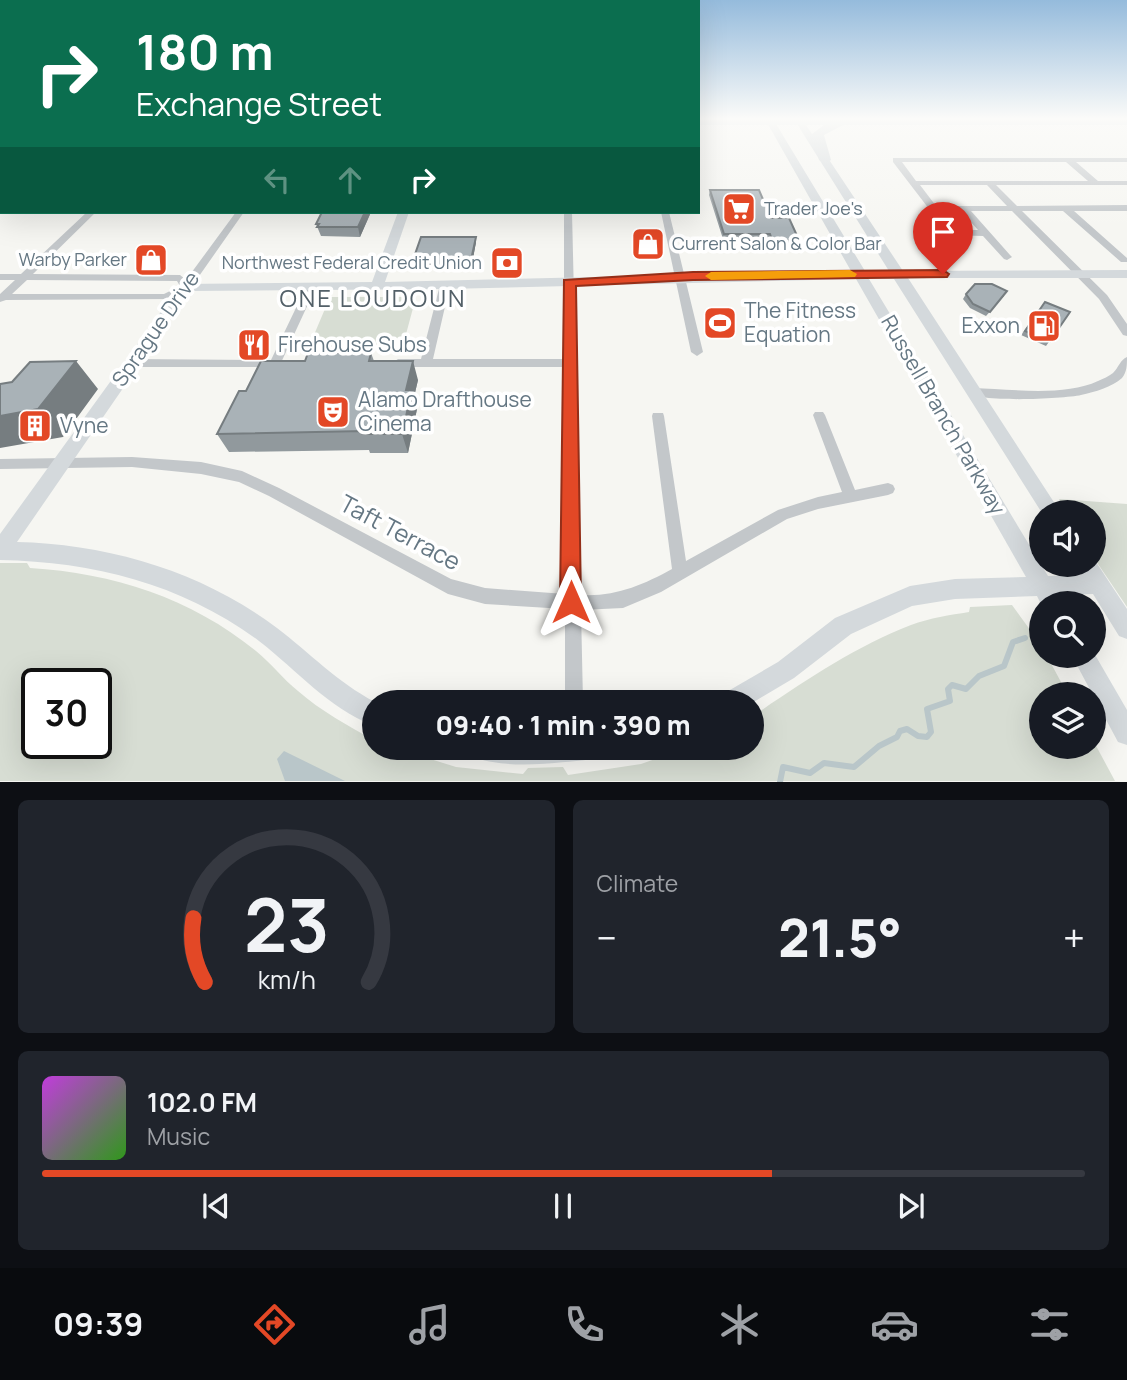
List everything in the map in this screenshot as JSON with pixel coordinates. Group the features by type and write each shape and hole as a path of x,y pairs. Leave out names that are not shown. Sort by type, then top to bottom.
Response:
{"main road":[{"path":"824,155 825,160"}],"street":[{"name":"Russell Branch Parkway","path":"791,155 1044,591"},
{"name":"Russell Branch Parkway","path":"822,155 1044,500"},
{"path":"985,233 952,233 896,160 1127,160"},
{"path":"1068,160 1097,183"},
{"path":"988,182 1080,275 1114,312 1127,332"},
{"path":"915,183 1127,183"},
{"path":"1065,208 1124,260"},
{"path":"933,209 1127,208"},
{"path":"964,209 1007,257"},
{"path":"1,298 90,214"},
{"name":"Sprague Drive","path":"0,551 239,214"},
{"path":"377,286 402,214"},
{"path":"568,214 574,690"},
{"path":"665,214 697,352"},
{"path":"1,298 166,297 186,287 445,285 861,274 1127,274"},
{"path":"0,277 180,278 186,287"},
{"path":"426,363 445,285"},
{"path":"132,363 281,364 311,286"},
{"path":"974,392 1081,391 1112,382 1127,362"},
{"path":"388,363 569,363"},
{"path":"819,415 850,495"},
{"path":"658,416 680,570"},
{"name":"Taft Terrace","path":"0,464 156,464 201,468 242,477 448,586 485,596 571,602 623,600 655,587 680,570 783,514 850,495 888,489"},
{"path":"0,551 82,556 128,565 181,583 222,603 268,635 340,695 362,707"},
{"path":"1094,577 1127,628"},
{"path":"751,690 786,670 843,626 910,596 955,589 1098,584"},
{"path":"1090,668 1127,733"}],"shaded area":[{"path":"330,297 416,297 402,349 308,349"},
{"path":"1106,502 1127,504 1127,607 1106,576"},
{"path":"0,563 27,563 30,568 121,582 205,616 256,651 316,705 362,733 362,760 434,760 456,767 523,774 528,768 563,767 568,775 652,760 764,760 764,709 810,678 849,654 918,623 969,612 970,607 1012,605 1029,628 1029,668 1053,668 1061,682 1029,682 1029,759 1103,759 1115,781 0,781"},
{"path":"284,751 345,781 285,781 277,759"}],"building":[{"name":"Trader Joe's","path":"710,190 759,190 771,218 789,218 799,240 772,240 770,234 724,234"},
{"path":"321,214 364,214 358,227 317,227 319,224 316,224"},
{"path":"421,237 476,237 471,260 458,260 457,265 419,265 420,260 413,260"},
{"path":"975,284 992,284 1007,291 990,312 973,304 966,294"},
{"name":"Exxon","path":"1045,302 1070,312 1050,341 1025,331"},
{"name":"Alamo Drafthouse Cinema","path":"308,353 371,353 369,361 413,361 406,390 412,390 402,434 363,434 364,431 217,434 239,391 246,391 261,361 305,361"},
{"path":"76,361 38,409 0,416 0,384 12,382 30,362"}],"waterway":[{"path":"780,782 783,767 810,773 824,763 854,767 879,746 897,737 900,731 907,729 918,736 927,737 931,732 927,709 950,701 948,689 952,685 966,689 979,676 1004,666 1013,642 1025,638"}],"slow traffic":[{"path":"711,276 850,274"}],"place":[{"name":"Trader Joe's","path":"739,209"},
{"name":"Current Salon & Color Bar","path":"648,244"},
{"name":"Warby Parker","path":"151,260"},
{"name":"Northwest Federal Credit Union","path":"507,263"},
{"name":"The Fitness Equation","path":"720,323"},
{"name":"Exxon","path":"1044,326"},
{"name":"Firehouse Subs","path":"254,345"},
{"name":"Alamo Drafthouse Cinema","path":"333,412"},
{"name":"Vyne","path":"35,426"}],"district":[{"name":"ONE LOUDOUN","path":"373,299"}],"route":[{"path":"571,602 569,282 693,276 943,274"}]}
